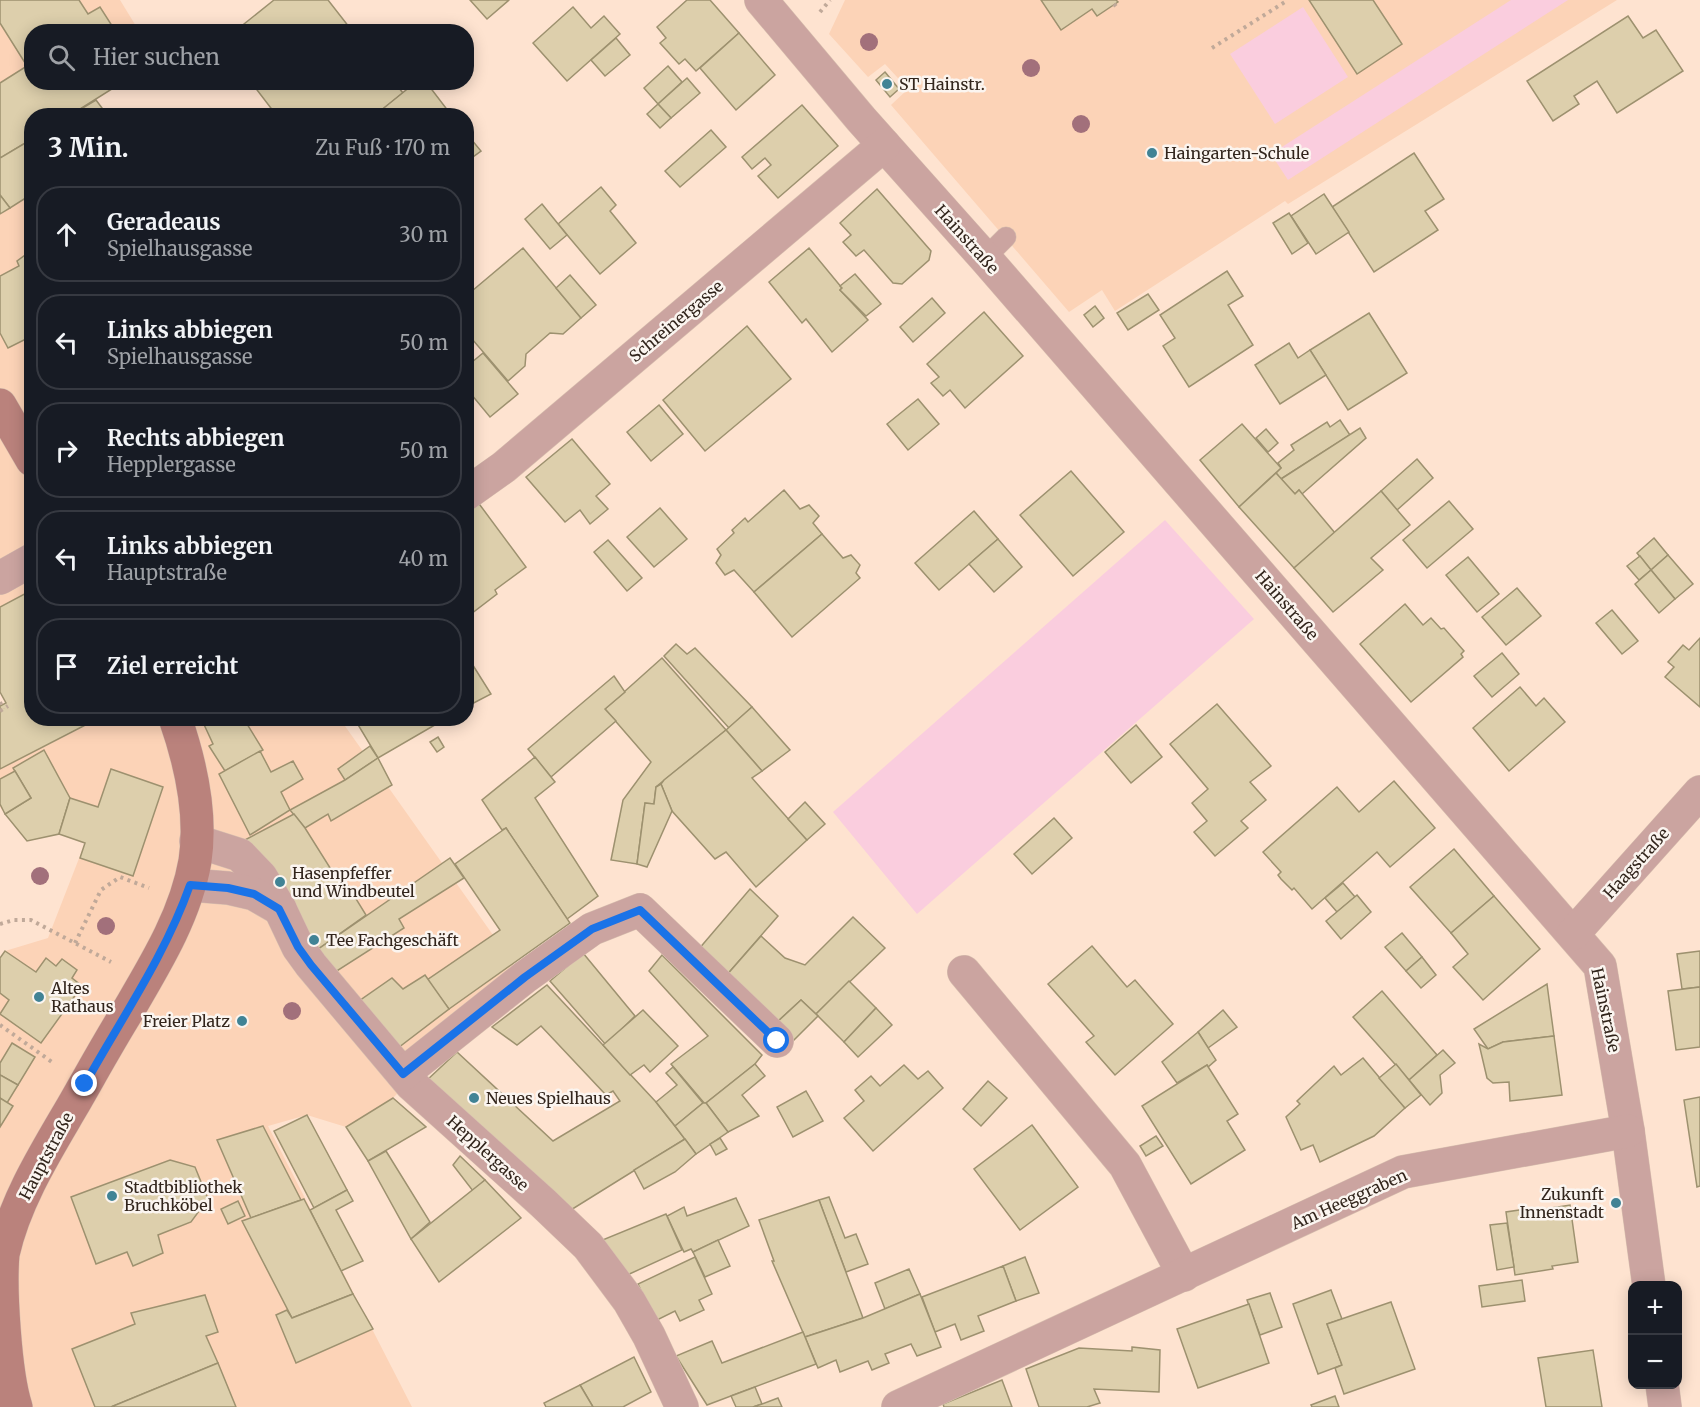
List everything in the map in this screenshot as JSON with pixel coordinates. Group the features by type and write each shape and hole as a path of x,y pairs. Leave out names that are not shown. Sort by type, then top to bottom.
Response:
{"main road":[{"path":"0,405 24,446"},
{"name":"Hauptstraße","path":"16,1407 3,1332 0,1298 1,1255 30,1180 145,981 177,917 190,885 195,858 196,823 190,768 177,726"}],"street":[{"name":"Hainstraße","path":"761,0 884,145 996,248 1600,966 1628,1131 1648,1281"},
{"name":"Schreinergasse","path":"474,488 504,467 884,145"},
{"path":"0,578 24,564"},
{"name":"Haagstraße","path":"1573,934 1700,792"},
{"name":"Hepplergasse","path":"196,841 240,855 261,877 298,947 311,965 411,1084 588,1246 629,1301 649,1336 682,1407"},
{"path":"190,885 228,888 254,894 279,909"},
{"path":"403,1074 525,977 592,929 640,910 777,1041"},
{"path":"964,972 1125,1165 1184,1275"},
{"name":"Am Heeggraben","path":"898,1407 1404,1172 1628,1131"},
{"path":"1663,1389 1665,1407"}],"path":[{"path":"1212,48 1288,0"},
{"path":"1114,4 1118,9"},
{"path":"0,702 4,708"},
{"path":"75,943 101,890 120,877 153,890"},
{"path":"0,924 14,920 31,920 145,981"},
{"path":"0,1025 85,1084"}],"shaded area":[{"path":"0,0 120,0 135,24 24,24 24,90 110,90 76,108 24,108 24,594 0,607"},
{"name":"Haingarten-Schule","path":"845,0 1617,0 1288,204 1285,201 1115,311 1102,290 1069,312 891,105 908,89 885,64 868,77 829,34"},
{"path":"1511,0 1568,0 1288,180 1271,154"},
{"path":"1303,7 1348,77 1275,124 1230,54"},
{"path":"1165,520 1254,619 917,914 833,812"},
{"path":"85,726 345,726 517,969 393,1098 346,1127 307,1115 268,1126 412,1407 0,1407 0,958 5,951 48,938 85,843 59,834 27,841 0,807 0,769"}],"building":[{"path":"0,0 79,0 88,14 100,7 111,24 24,24 24,61 0,23"},
{"path":"274,0 328,0 347,24 244,24"},
{"path":"470,0 509,0 487,19"},
{"path":"687,0 710,0 739,33 696,71 685,59 679,64 660,43 666,38 657,27"},
{"path":"1041,0 1116,0 1118,2 1097,16 1092,9 1061,30"},
{"path":"1309,0 1373,0 1402,44 1357,74"},
{"path":"573,7 591,28 604,16 620,34 567,81 533,43"},
{"path":"1628,16 1643,38 1656,30 1683,71 1617,113 1597,81 1574,96 1579,104 1553,121 1527,81"},
{"path":"739,33 775,75 736,110 700,68"},
{"path":"616,38 630,55 605,76 591,60"},
{"path":"668,66 682,82 658,104 644,88"},
{"path":"24,68 24,90 110,90 82,108 24,108 24,144 0,158 0,83"},
{"name":"ST Hainstr.","path":"885,72 899,89 890,97 876,80"},
{"path":"687,78 700,93 671,118 658,104"},
{"path":"257,90 401,90 403,93 384,108 271,108"},
{"path":"406,90 432,90 446,108 384,108"},
{"path":"96,100 102,108 82,108"},
{"path":"658,104 671,118 660,128 647,114"},
{"path":"802,105 838,146 778,198 758,176 771,165 765,158 752,169 742,157"},
{"path":"711,130 726,147 680,187 665,171"},
{"path":"474,143 481,151 474,156"},
{"path":"24,144 24,199 10,208 0,195 0,158"},
{"path":"1414,153 1444,199 1425,211 1438,230 1374,272 1332,207"},
{"path":"601,187 616,205 610,211 636,243 600,274 558,224"},
{"path":"877,189 931,251 929,260 902,284 893,283 864,250 856,256 843,242 851,235 840,223"},
{"path":"1324,194 1349,232 1316,254 1291,216"},
{"path":"0,195 10,208 0,214"},
{"path":"542,204 567,235 550,249 525,219"},
{"path":"1289,213 1308,243 1292,254 1273,223"},
{"path":"523,248 581,318 563,334 550,333 526,354 525,366 508,381 474,341 474,289"},
{"path":"809,248 842,288 840,290 868,320 832,352 806,319 802,323 769,282"},
{"path":"24,256 24,340 8,348 0,333 0,276 19,266 17,261"},
{"path":"1227,271 1243,296 1228,305 1253,345 1189,387 1163,346 1175,338 1160,315"},
{"path":"855,274 881,304 866,316 840,290 842,288 840,286"},
{"path":"570,275 596,305 581,318 556,288"},
{"path":"1148,294 1159,310 1128,330 1117,313"},
{"path":"932,298 945,313 913,342 900,327"},
{"path":"1095,306 1104,318 1093,327 1084,315"},
{"path":"984,312 1023,356 965,408 950,390 943,396 931,383 939,377 927,364"},
{"path":"1369,313 1407,373 1348,410 1310,350"},
{"path":"747,326 791,379 705,451 663,400"},
{"path":"1289,343 1298,358 1310,350 1326,375 1280,404 1255,365"},
{"path":"483,353 518,394 490,417 474,398 474,360"},
{"path":"918,399 939,424 908,450 887,424"},
{"path":"659,405 683,434 651,461 627,432"},
{"path":"1340,420 1350,435 1281,479 1276,473 1281,468 1278,463 1294,450 1291,445 1327,422 1330,427"},
{"path":"1242,424 1281,468 1239,507 1200,460"},
{"path":"1360,428 1366,438 1302,494 1299,490 1295,494 1281,479"},
{"path":"1266,429 1278,443 1268,452 1256,438"},
{"path":"572,439 610,484 596,496 608,509 590,524 580,510 565,522 526,477"},
{"path":"1417,459 1433,478 1397,510 1381,491"},
{"path":"1071,471 1124,532 1073,576 1020,515"},
{"path":"1276,473 1295,494 1299,490 1335,533 1294,568 1239,507"},
{"path":"784,490 800,509 809,505 819,516 813,523 822,534 754,592 734,570 725,575 716,563 721,555 717,549 734,533 732,530 745,518 748,522"},
{"path":"1381,491 1410,525 1371,558 1383,570 1333,612 1294,568"},
{"path":"477,501 526,567 495,590 497,594 474,612 474,503"},
{"path":"1449,501 1473,529 1427,568 1403,540"},
{"path":"660,508 687,539 654,567 627,537"},
{"path":"974,511 998,539 939,590 915,563"},
{"path":"822,534 843,558 851,555 860,565 856,573 860,578 792,637 754,592"},
{"path":"1654,538 1668,555 1651,570 1637,553"},
{"path":"998,539 1022,567 994,592 969,564"},
{"path":"608,540 642,578 627,591 594,552"},
{"path":"1668,555 1693,584 1675,599 1651,570"},
{"path":"1640,556 1651,570 1639,580 1627,566"},
{"path":"1468,557 1499,594 1477,612 1446,575"},
{"path":"1651,570 1675,599 1659,613 1635,584"},
{"path":"1517,588 1541,616 1506,645 1482,617"},
{"path":"24,594 24,726 83,726 0,769 0,706 6,703 0,692 0,607"},
{"path":"1405,604 1423,625 1431,618 1441,629 1444,628 1464,651 1461,654 1463,657 1411,702 1360,644"},
{"path":"1612,610 1638,641 1622,654 1596,623"},
{"path":"1700,638 1700,707 1665,677 1674,667 1668,662 1683,645 1689,650"},
{"path":"676,644 687,654 695,648 752,707 729,728 664,656"},
{"path":"1502,653 1519,674 1492,697 1474,676"},
{"path":"662,658 726,730 656,787 654,804 645,803 637,864 611,860 623,800 651,762 605,709"},
{"path":"474,667 491,694 474,703"},
{"path":"614,676 625,692 605,709 616,721 551,777 528,749"},
{"path":"1520,687 1536,706 1544,698 1565,722 1509,771 1473,728"},
{"path":"1217,704 1271,766 1250,782 1266,800 1241,821 1248,828 1215,856 1194,832 1207,821 1192,803 1208,789 1170,744"},
{"path":"752,707 790,750 762,771 726,730"},
{"path":"1136,725 1162,757 1131,783 1105,752"},
{"path":"205,726 248,726 263,750 225,771 209,746 213,744"},
{"path":"359,726 433,726 378,758"},
{"path":"726,730 762,771 752,778 807,840 756,887 726,852 715,859 672,811 661,784"},
{"path":"438,737 444,747 437,752 430,742"},
{"path":"370,746 378,758 345,780 338,769"},
{"path":"44,750 70,798 59,834 27,841 5,814 31,798 13,768"},
{"path":"260,751 271,772 293,761 303,779 281,792 290,810 250,835 219,774"},
{"path":"535,757 555,782 535,798 598,896 567,919 506,828 502,830 482,800"},
{"path":"378,758 392,785 331,821 328,814 305,828 290,810 345,780"},
{"path":"111,769 163,787 133,876 80,858 85,843 59,834 70,798 98,807"},
{"path":"15,771 31,798 5,814 0,804 0,779"},
{"path":"1394,781 1435,828 1390,867 1377,852 1312,909 1294,888 1292,890 1281,879 1278,875 1281,872 1263,852 1337,787 1359,812"},
{"path":"661,784 672,811 647,867 637,864 645,803 654,804 656,787"},
{"path":"805,802 825,824 807,840 788,819"},
{"path":"294,814 337,879 342,876 366,915 314,952 241,842"},
{"path":"1054,818 1072,838 1032,874 1014,854"},
{"path":"506,828 570,923 449,1009 427,980 500,930 455,864"},
{"path":"1454,849 1494,896 1451,933 1410,887"},
{"path":"450,858 464,878 399,919 404,928 329,976 314,952"},
{"path":"1343,883 1355,897 1337,912 1325,898"},
{"path":"750,889 778,916 725,977 698,950"},
{"path":"1357,895 1371,912 1341,939 1326,921"},
{"path":"1494,896 1540,949 1483,1000 1453,967 1468,954 1451,933"},
{"path":"853,917 885,948 816,1014 801,1000 775,1024 725,977 761,936 785,958 805,965"},
{"path":"1402,933 1422,957 1406,971 1385,947"},
{"path":"1092,946 1127,987 1135,980 1173,1024 1115,1075 1086,1042 1094,1036 1048,984"},
{"name":"Altes Rathaus","path":"5,951 36,972 46,958 56,966 62,959 77,970 72,978 82,986 41,1043 0,1014 9,1000 0,993 0,958"},
{"path":"1700,951 1700,987 1682,989 1677,954"},
{"path":"583,953 635,1016 606,1045 550,981"},
{"path":"662,955 762,1055 755,1064 705,1104 671,1064 708,1036 649,971"},
{"path":"1422,957 1436,975 1421,988 1406,971"},
{"path":"425,975 449,1009 394,1051 359,1001 392,978 403,989"},
{"path":"849,981 876,1008 844,1042 816,1014"},
{"path":"1547,984 1554,1036 1503,1042 1488,1049 1474,1029"},
{"name":"Neues Spielhaus","path":"547,985 656,1102 685,1139 566,1213 425,1082 457,1052 553,1141 620,1101 613,1091 606,1095 541,1026 517,1045 492,1027"},
{"path":"1700,987 1700,1047 1676,1050 1668,991"},
{"path":"1382,991 1437,1055 1409,1080 1353,1017"},
{"path":"801,1000 818,1016 793,1041 775,1024"},
{"path":"876,1008 892,1025 858,1057 844,1042"},
{"path":"643,1010 678,1046 650,1072 644,1065 630,1075 603,1045"},
{"path":"1223,1010 1237,1027 1208,1048 1198,1032"},
{"path":"1198,1032 1216,1060 1208,1067 1207,1065 1177,1083 1162,1062"},
{"path":"1554,1036 1562,1095 1510,1101 1509,1082 1493,1083 1487,1078 1479,1044 1488,1049 1503,1042"},
{"path":"12,1043 35,1057 18,1085 0,1075 0,1063"},
{"path":"1443,1050 1455,1063 1440,1075 1442,1093 1430,1105 1409,1080"},
{"path":"1363,1058 1405,1108 1374,1136 1320,1162 1313,1145 1301,1150 1286,1117 1300,1104 1297,1101 1334,1066 1341,1075"},
{"path":"755,1064 765,1076 742,1095 759,1116 728,1132 706,1103"},
{"path":"1396,1064 1421,1095 1405,1108 1379,1078"},
{"path":"904,1065 918,1079 928,1071 943,1088 873,1151 844,1118 864,1101 855,1090 871,1076 880,1086"},
{"path":"1207,1065 1238,1114 1227,1121 1245,1150 1191,1184 1142,1106"},
{"path":"673,1067 703,1103 675,1126 656,1102 677,1085 666,1073"},
{"path":"0,1075 18,1085 7,1103 0,1098"},
{"path":"988,1081 1007,1098 981,1126 963,1109"},
{"path":"806,1091 823,1121 793,1137 777,1107"},
{"path":"1700,1097 1700,1186 1697,1187 1684,1100"},
{"path":"0,1098 13,1106 0,1127"},
{"path":"393,1098 426,1127 368,1161 346,1127"},
{"path":"706,1103 728,1132 696,1154 675,1126"},
{"path":"307,1115 347,1190 314,1208 274,1131"},
{"path":"1032,1125 1078,1187 1020,1230 974,1169"},
{"path":"263,1126 301,1200 251,1218 217,1140"},
{"path":"1156,1136 1163,1146 1146,1156 1140,1146"},
{"path":"720,1138 727,1149 716,1155 710,1144"},
{"path":"685,1139 696,1154 675,1172 644,1189 634,1170"},
{"path":"386,1151 430,1222 411,1239 368,1161"},
{"path":"460,1156 485,1180 473,1191 453,1165"},
{"path":"170,1160 195,1167 208,1199 191,1222 158,1235 163,1253 133,1266 127,1252 96,1264 71,1197"},
{"path":"485,1180 521,1218 439,1282 411,1239"},
{"path":"347,1190 353,1201 336,1210 363,1261 341,1271 310,1210"},
{"path":"829,1197 845,1238 856,1234 868,1264 846,1272 819,1200"},
{"path":"736,1198 749,1226 693,1252 691,1249 684,1252 667,1216 684,1207 687,1216"},
{"path":"304,1199 353,1294 292,1318 242,1221"},
{"path":"819,1200 863,1318 805,1337 772,1261 774,1261 759,1220"},
{"path":"238,1201 245,1216 228,1224 221,1209"},
{"path":"1570,1205 1578,1262 1552,1266 1553,1269 1515,1275 1506,1212 1532,1208 1532,1211"},
{"path":"666,1214 682,1250 625,1276 600,1241"},
{"path":"1507,1223 1514,1267 1497,1270 1490,1225"},
{"path":"718,1240 730,1266 705,1277 693,1252"},
{"path":"695,1257 712,1294 699,1300 704,1310 680,1321 675,1311 655,1321 638,1284"},
{"path":"1025,1257 1039,1293 1016,1301 1003,1266"},
{"path":"1003,1266 1016,1301 978,1316 984,1331 961,1340 955,1324 935,1332 922,1297"},
{"path":"909,1269 920,1294 885,1309 875,1283"},
{"path":"1522,1280 1525,1301 1482,1307 1479,1286"},
{"path":"1331,1290 1342,1319 1327,1324 1342,1365 1318,1374 1293,1304"},
{"path":"1270,1293 1282,1327 1260,1335 1247,1300"},
{"path":"353,1294 373,1329 296,1363 276,1315 287,1310 292,1318"},
{"path":"920,1294 941,1347 917,1356 911,1344 885,1354 889,1363 872,1370 868,1361 840,1372 836,1360 818,1368 805,1337 863,1318"},
{"path":"205,1295 218,1332 206,1336 218,1363 111,1407 95,1407 72,1349 135,1324 131,1313"},
{"path":"1391,1302 1415,1369 1344,1394 1335,1368 1342,1365 1327,1324"},
{"path":"1249,1304 1269,1363 1198,1388 1177,1329"},
{"path":"803,1332 816,1364 707,1405 676,1356 712,1341 722,1363"},
{"path":"1132,1347 1160,1350 1159,1392 1094,1389 1100,1403 1087,1407 1039,1407 1026,1369 1079,1348 1132,1351"},
{"path":"1593,1350 1602,1407 1546,1407 1538,1358"},
{"path":"634,1357 651,1392 623,1407 593,1407 580,1385"},
{"path":"218,1363 236,1407 111,1407"},
{"path":"1002,1380 1012,1407 944,1407 943,1404"},
{"path":"580,1385 593,1407 546,1407 544,1403"},
{"path":"755,1387 762,1404 753,1407 736,1407 731,1396"},
{"path":"1335,1396 1339,1407 1312,1407 1311,1405"},
{"path":"778,1398 782,1407 753,1407 762,1404"}],"place":[{"name":"ST Hainstr.","path":"887,84"},
{"name":"Haingarten-Schule","path":"1152,153"},
{"name":"Hasenpfeffer und Windbeutel","path":"280,882"},
{"name":"Tee Fachgeschäft","path":"314,940"},
{"name":"Altes Rathaus","path":"39,997"},
{"name":"Freier Platz","path":"242,1021"},
{"name":"Neues Spielhaus","path":"474,1098"},
{"name":"Stadtbibliothek Bruchköbel","path":"112,1196"},
{"name":"Zukunft Innenstadt","path":"1616,1203"}],"route":[{"path":"85,1084 164,946 190,885 228,888 254,894 279,909 298,947 311,965 403,1074 525,977 592,929 640,910 777,1041"}]}
